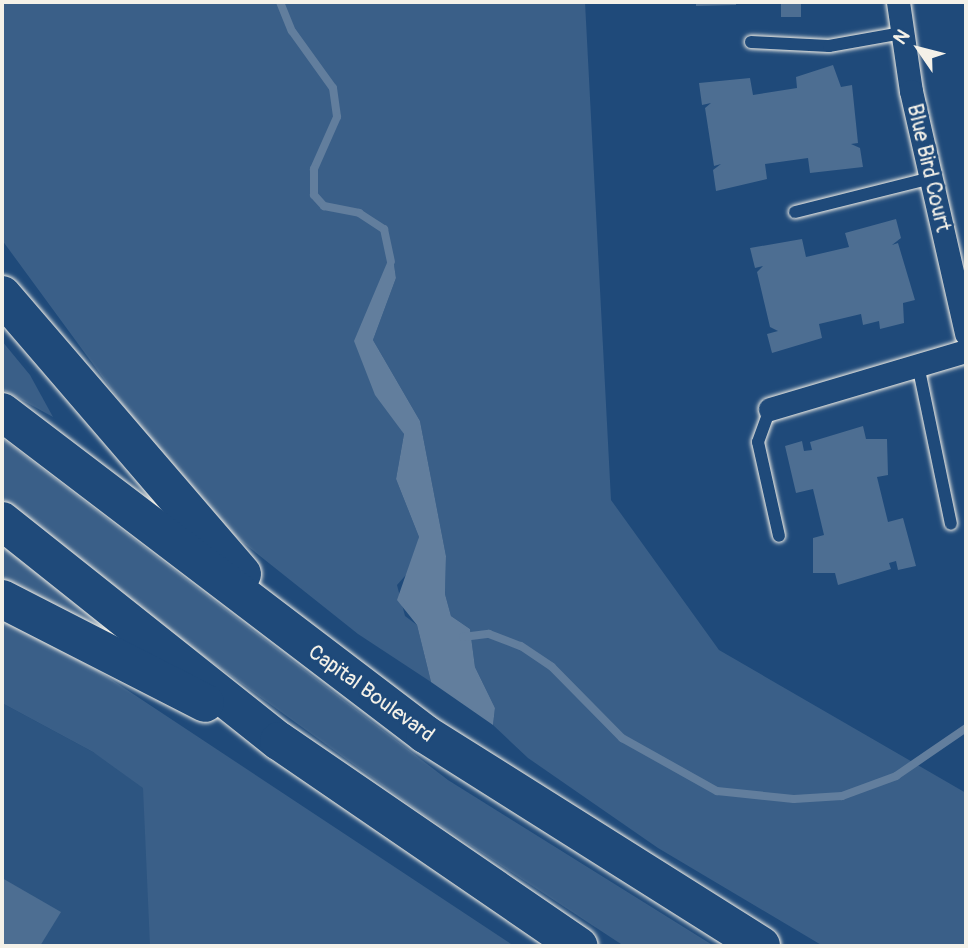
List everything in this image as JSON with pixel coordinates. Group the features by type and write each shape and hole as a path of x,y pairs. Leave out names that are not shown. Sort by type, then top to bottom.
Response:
{"highway":[{"path":"2,295 111,429 309,649"},
{"name":"Capital Boulevard","path":"2,412 309,649 425,734 761,946"},
{"path":"2,521 279,741 579,946"},
{"path":"2,599 279,741"}],"street":[{"name":"Blue Bird Court","path":"898,2 931,178 966,334"},
{"path":"770,409 966,351"}],"lane":[{"path":"751,42 829,46 902,33"},
{"path":"795,212 931,178"},
{"path":"918,365 951,524"},
{"path":"770,409 758,442 779,536"}],"shaded area":[{"path":"2,2 585,2 611,500 719,650 966,793 966,946 823,946 658,848 528,758 493,725 495,708 475,667 470,629 451,616 445,594 446,556 420,421 373,340 396,278 392,252 355,342 404,434 396,479 419,537 413,567 397,585 405,616 417,625 431,682 358,634 230,532 161,457 2,240"},
{"path":"392,251 396,278 373,340 420,421 446,556 445,594 451,616 470,629 475,667 495,708 493,725 431,682 417,625 397,600 419,537 396,479 404,434 375,395 354,341"},
{"path":"2,341 30,375 53,417 2,389"},
{"path":"2,438 448,780 714,946 624,946 418,811 155,621 2,498"},
{"path":"2,542 111,630 104,641 2,587"},
{"path":"2,618 100,672 514,946 150,946 143,788 93,752 2,703"},
{"path":"2,703 93,752 467,946 2,946"}],"building":[{"path":"696,2 736,2 736,5 696,6"},
{"path":"781,2 801,2 801,17 781,17"},
{"path":"833,65 841,87 852,85 858,143 851,144 860,148 863,167 810,173 808,158 765,164 767,179 716,191 713,170 721,164 714,166 705,108 711,103 702,105 699,83 750,78 753,95 797,88 796,77"},
{"path":"896,219 901,238 892,245 898,243 915,300 903,303 904,323 880,329 879,321 863,325 861,314 819,324 822,338 772,353 767,334 778,331 770,327 757,272 763,266 755,268 750,248 802,239 806,257 849,247 845,233"},
{"path":"863,426 866,439 887,439 888,475 877,477 888,522 903,518 916,566 898,570 896,561 889,563 891,569 838,585 835,573 813,573 813,538 824,535 813,489 796,493 785,446 802,441 804,451 812,450 810,442"},
{"path":"2,878 61,912 40,946 2,946"}],"waterway":[{"path":"280,2 292,31 333,88 337,117 314,169 314,195 324,206 359,213 384,229 391,261"},
{"path":"463,637 489,634 521,646 552,667 622,738 717,791 794,799 842,796 896,776 966,728"}]}
